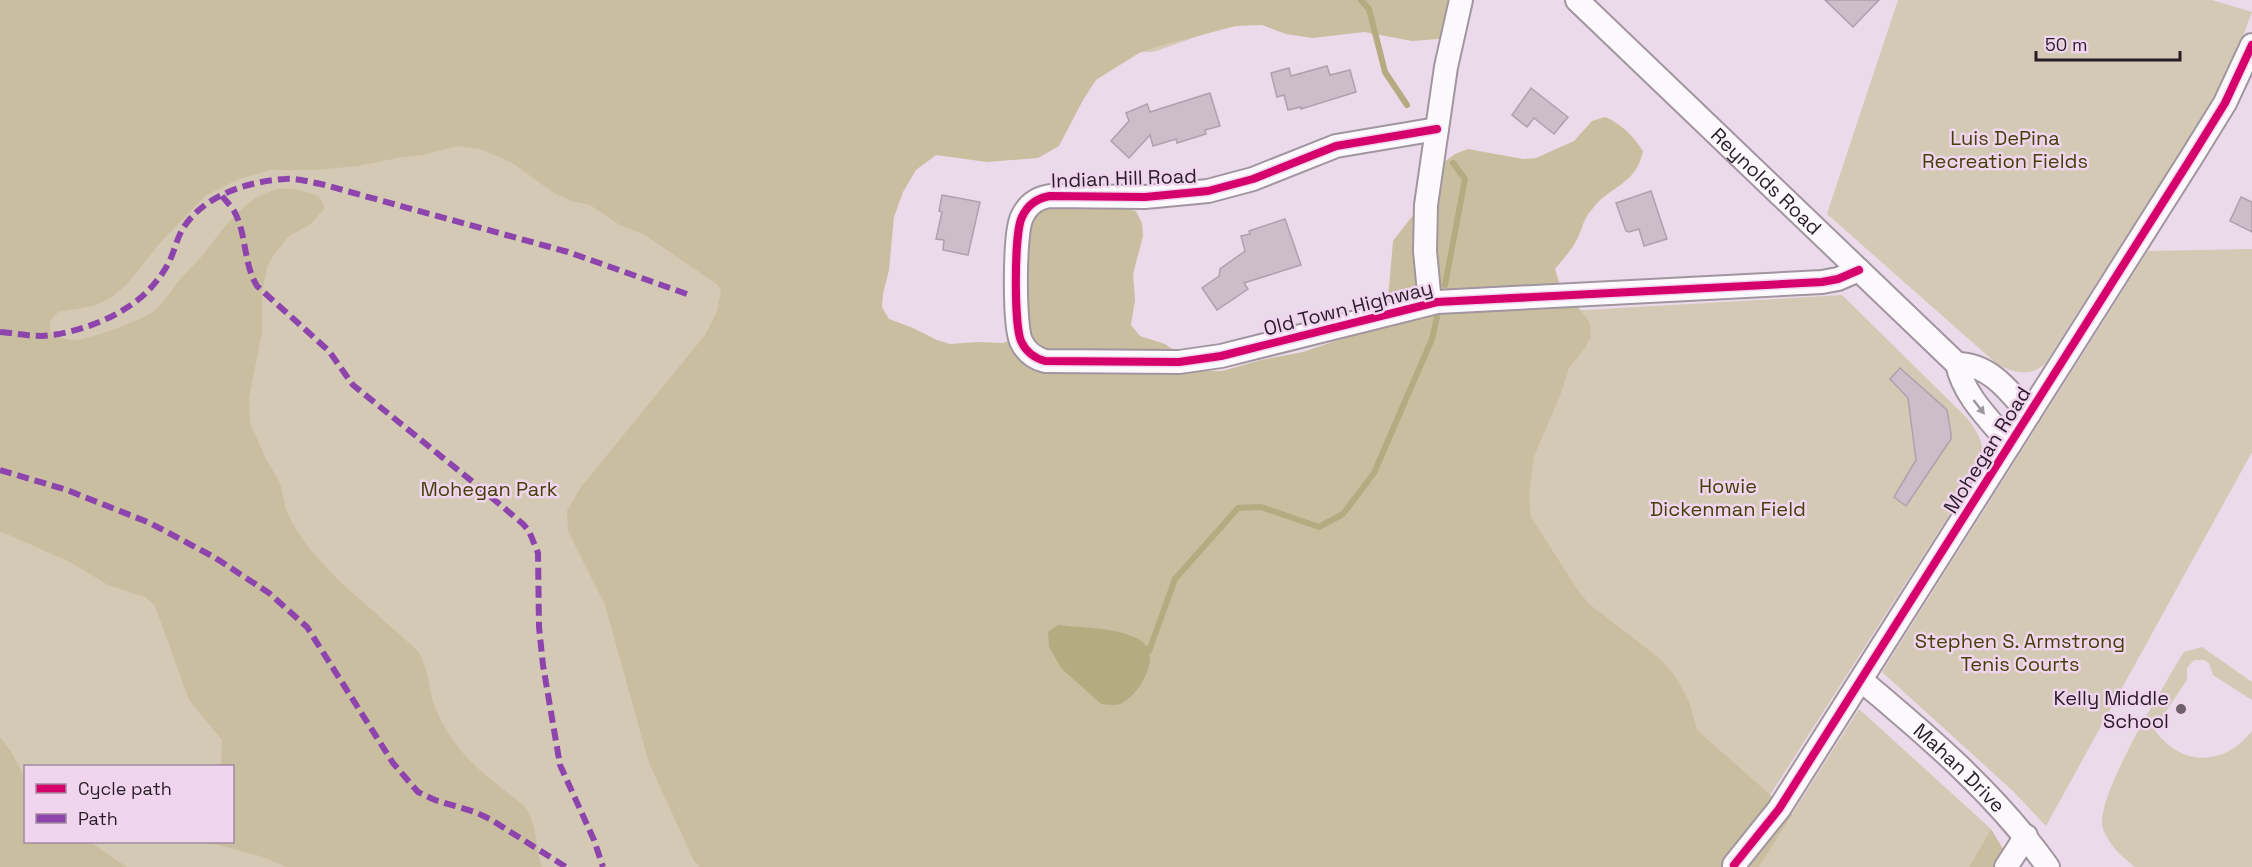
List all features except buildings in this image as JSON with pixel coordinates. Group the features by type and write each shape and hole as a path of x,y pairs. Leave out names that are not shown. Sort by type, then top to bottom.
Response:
{"street":[{"path":"1430,303 1425,251 1425,217 1446,67 1461,0"},
{"name":"Reynolds Road","path":"1576,0 1957,364 1962,381 1969,393 2010,444"},
{"name":"Mohegan Road","path":"1734,865 1779,809 1861,680 2210,127 2237,80 2252,45"},
{"name":"Indian Hill Road","path":"1028,351 1020,339 1017,322 1018,230 1022,215 1036,200 1050,196 1145,198 1208,191 1253,179 1336,146 1437,129"},
{"name":"Old Town Highway","path":"1028,351 1037,359 1052,362 1193,361 1430,303 1469,299 1822,282 1848,276 1859,270"},
{"name":"Reynolds Road","path":"1957,364 1972,365 1987,372 2007,389 2029,414"},
{"name":"Mahan Drive","path":"1861,680 1940,747 1978,784 2026,836 2048,867"},
{"path":"2006,867 2026,836"}],"green space":[{"name":"Mohegan Park","path":"0,0 1253,17 1153,52 1004,47 900,82 875,372 1194,379 1466,317 1842,295 1967,418 1981,442 1981,462 1770,795 1792,814 1859,709 1991,829 1969,867 0,867"},
{"name":"Luis DePina Recreation Fields","path":"1898,0 2212,0 2252,12 2234,60 2219,91 2046,362 2035,370 2016,372 1997,364 1827,214"},
{"name":"Stephen S. Armstrong Tenis Courts","path":"2252,249 2252,452 2046,826 2013,791 1882,672 2148,251"},
{"path":"2202,647 2252,682 2252,700 2213,675 2209,663 2204,660 2194,660 2187,668 2187,680 2154,729 2176,750 2189,756 2202,758 2229,751 2241,743 2252,731 2252,867 2135,867 2116,850 2103,829 2103,815 2108,794 2131,744 2184,652"}],"shaded area":[{"name":"Mohegan Park","path":"0,0 1470,0 1463,31 1438,39 1412,41 1364,32 1312,38 1286,34 1262,25 1236,26 1162,45 1139,53 1096,80 1059,146 1038,158 987,162 936,155 916,170 903,192 894,217 889,270 882,307 889,319 950,344 1003,343 1016,339 1023,224 1043,209 1070,205 1096,209 1123,208 1136,211 1142,223 1143,236 1133,274 1135,300 1131,325 1140,336 1165,344 1196,366 1208,371 1222,371 1261,360 1303,352 1356,334 1380,321 1387,310 1393,241 1437,189 1443,163 1455,154 1468,149 1523,159 1536,158 1574,141 1592,121 1605,117 1617,123 1627,131 1643,151 1634,173 1589,213 1575,243 1555,269 1559,282 1590,323 1591,336 1585,348 1569,368 1561,393 1534,456 1529,496 1531,517 1589,604 1659,658 1675,676 1689,701 1697,730 1792,814 1759,867 700,867 694,861 649,763 605,605 568,531 567,511 581,487 705,335 717,311 721,291 718,285 645,235 620,225 590,205 572,201 554,193 511,162 480,149 457,146 422,155 357,166 317,170 270,170 239,179 205,196 160,243 127,284 112,297 94,306 58,312 50,321 50,331 54,336 84,339 147,315 157,308 232,219 257,198 271,191 286,189 310,193 320,198 324,209 311,224 289,236 267,267 262,293 262,332 249,398 250,423 280,483 286,510 294,526 309,548 337,579 417,650 424,663 435,707 452,738 472,763 524,806 529,813 542,867 287,867 260,856 211,843 234,843 234,765 221,765 222,740 189,700 155,606 145,597 108,585 70,562 0,531"},
{"path":"1058,625 1111,630 1140,640 1147,647 1150,655 1146,675 1135,693 1120,704 1101,704 1061,668 1049,647 1048,632"},
{"path":"0,737 12,753 24,776 24,843 91,843 127,867 0,867"},
{"path":"1991,829 2014,867 1969,867"}],"waterway":[{"path":"1361,0 1369,9 1385,72 1407,105"},
{"path":"1445,285 1465,179 1453,163"},
{"path":"1149,651 1175,579 1238,508 1261,507 1319,527 1343,514 1374,473 1432,339 1437,317"}],"marked path":[{"path":"0,332 36,336 54,335 93,325 129,307 147,292 162,274 182,230 201,208 227,192 241,187 285,179 321,184 568,252 687,294"},
{"path":"222,196 233,209 238,220 249,268 257,286 329,351 353,385 484,491 529,531 538,553 539,627 560,765 594,840 603,867"},
{"path":"0,470 67,490 150,523 214,557 269,593 307,627 393,763 418,792 490,819 566,867"}],"cycle path":[{"path":"1734,865 1779,809 2191,158 2225,103 2252,45"},
{"path":"1437,129 1336,146 1253,179 1208,191 1145,197 1050,196 1037,200 1030,205 1022,217 1017,240 1016,299 1021,341 1031,354 1045,361 1179,362 1221,356 1437,302 1822,282 1838,279 1859,270"}],"place":[{"name":"Kelly Middle School","path":"2181,709"}],"park label":[{"name":"Howie Dickenman Field","path":"1728,498"}]}
